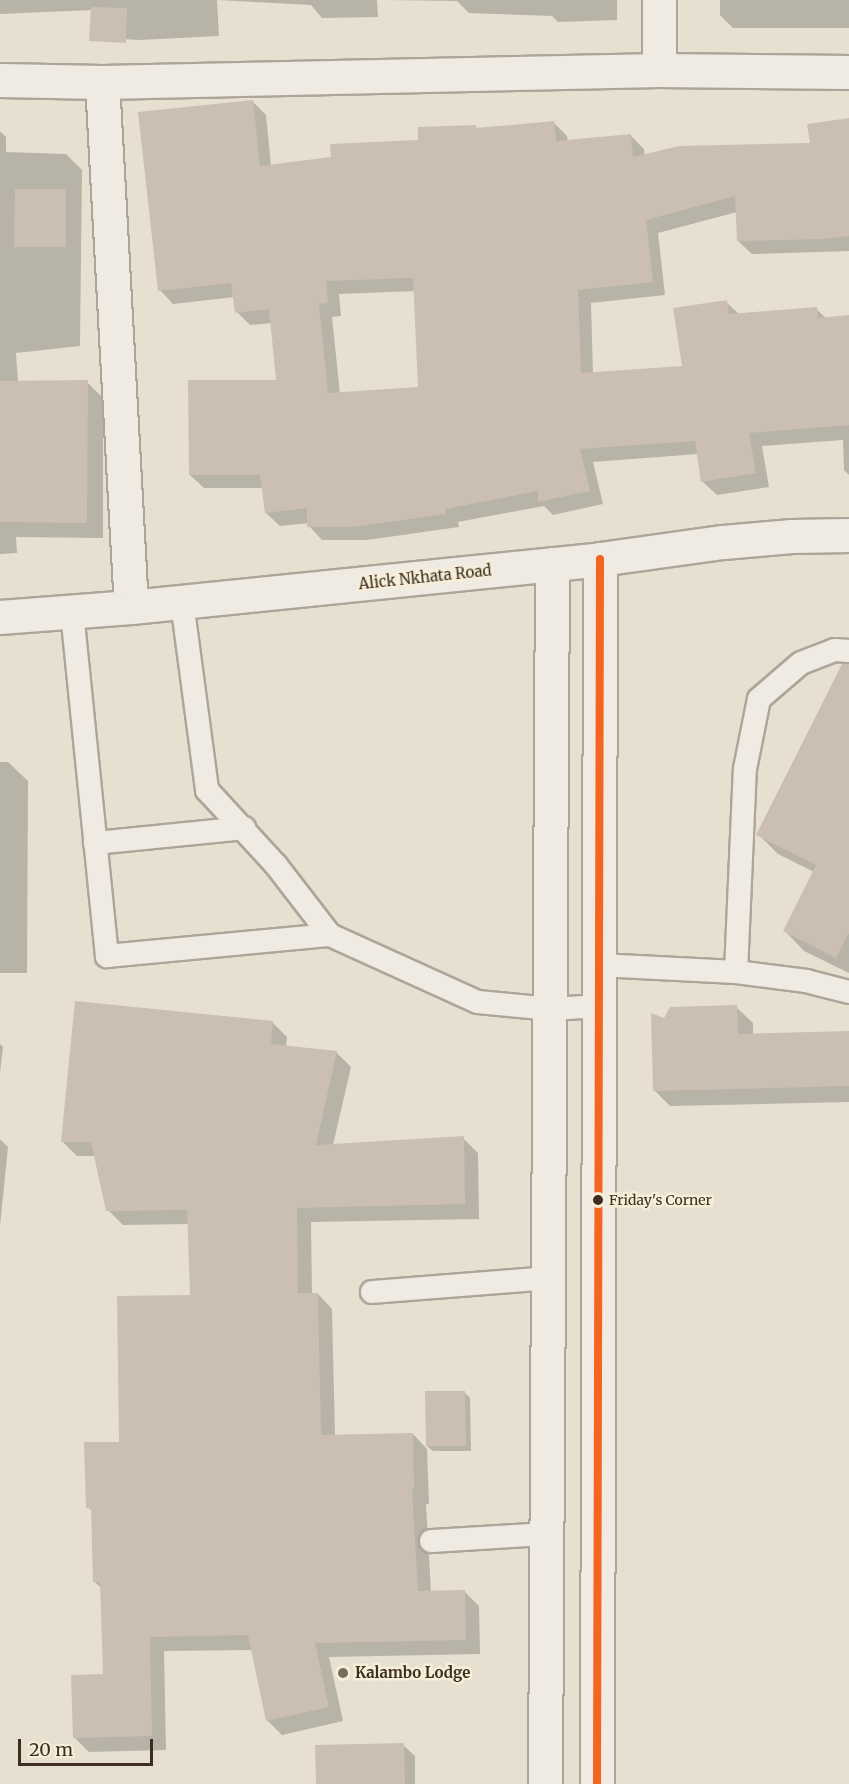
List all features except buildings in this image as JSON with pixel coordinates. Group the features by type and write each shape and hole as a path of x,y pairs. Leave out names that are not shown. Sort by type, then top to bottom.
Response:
{"main road":[{"path":"659,0 659,70"},
{"path":"0,81 102,82 659,70 849,72"},
{"path":"102,82 131,608"},
{"name":"Alick Nkhata Road","path":"0,617 131,608 600,560 734,541 849,535"},
{"path":"597,1784 600,560"},
{"path":"544,1784 551,1009 552,564"}],"lane":[{"path":"182,602 207,790 244,828 330,935 478,1002 551,1009 599,1006"},
{"path":"72,612 107,956 330,935"},
{"path":"736,972 745,769 759,699 801,663 835,650 849,651"},
{"path":"95,843 244,828"},
{"path":"599,965 736,972 806,981 849,992"},
{"path":"372,1292 549,1278"},
{"path":"431,1541 545,1534"}],"transit line":[{"path":"597,1784 600,559"}],"place":[{"name":"Friday's Corner","path":"598,1200"},
{"name":"Kalambo Lodge","path":"343,1673"}]}
